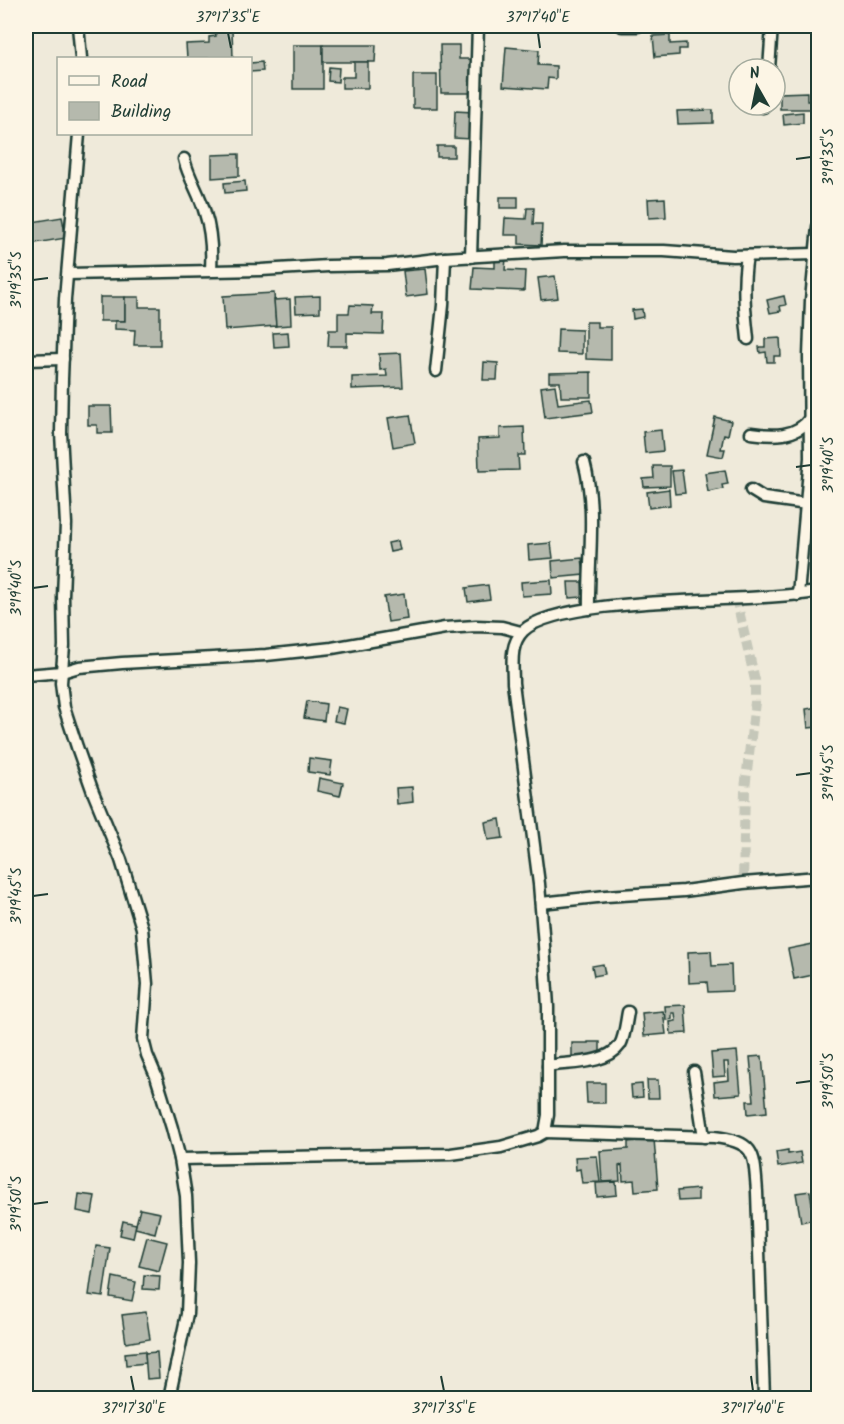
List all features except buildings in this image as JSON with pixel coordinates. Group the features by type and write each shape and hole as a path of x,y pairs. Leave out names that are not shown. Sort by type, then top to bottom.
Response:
{"street":[{"path":"78,26 81,57"},
{"path":"471,257 478,26"},
{"path":"622,26 638,26"},
{"path":"770,57 772,26"},
{"path":"79,135 63,359 61,433 66,524 61,683 64,707 93,792 121,860 142,928 147,984 143,1039 166,1105 180,1159 188,1225 188,1294 187,1314 169,1398"},
{"path":"184,159 190,180 206,213 211,242 211,270"},
{"path":"798,594 807,504 810,418 808,357 819,226"},
{"path":"68,274 387,265 445,258 614,250 747,256 815,254"},
{"path":"747,256 744,292 748,339"},
{"path":"436,371 445,258"},
{"path":"26,360 63,359"},
{"path":"750,433 770,435 790,433 807,423 810,418"},
{"path":"584,462 591,504 589,609"},
{"path":"751,490 764,498 807,504"},
{"path":"545,1131 548,1115 547,998 541,903 513,683 512,655 521,632 533,623 589,609 618,605 819,592"},
{"path":"26,675 122,663 203,660 332,648 445,628 501,627 521,632"},
{"path":"541,903 819,877"},
{"path":"548,1066 598,1059 612,1052 620,1044 628,1012"},
{"path":"694,1072 704,1137"},
{"path":"180,1159 451,1154 501,1148 538,1136 545,1131 733,1139 745,1144 753,1160 757,1192 764,1398"}],"tunnel":[{"path":"736,598 755,680 755,702 745,789 743,883"}]}
